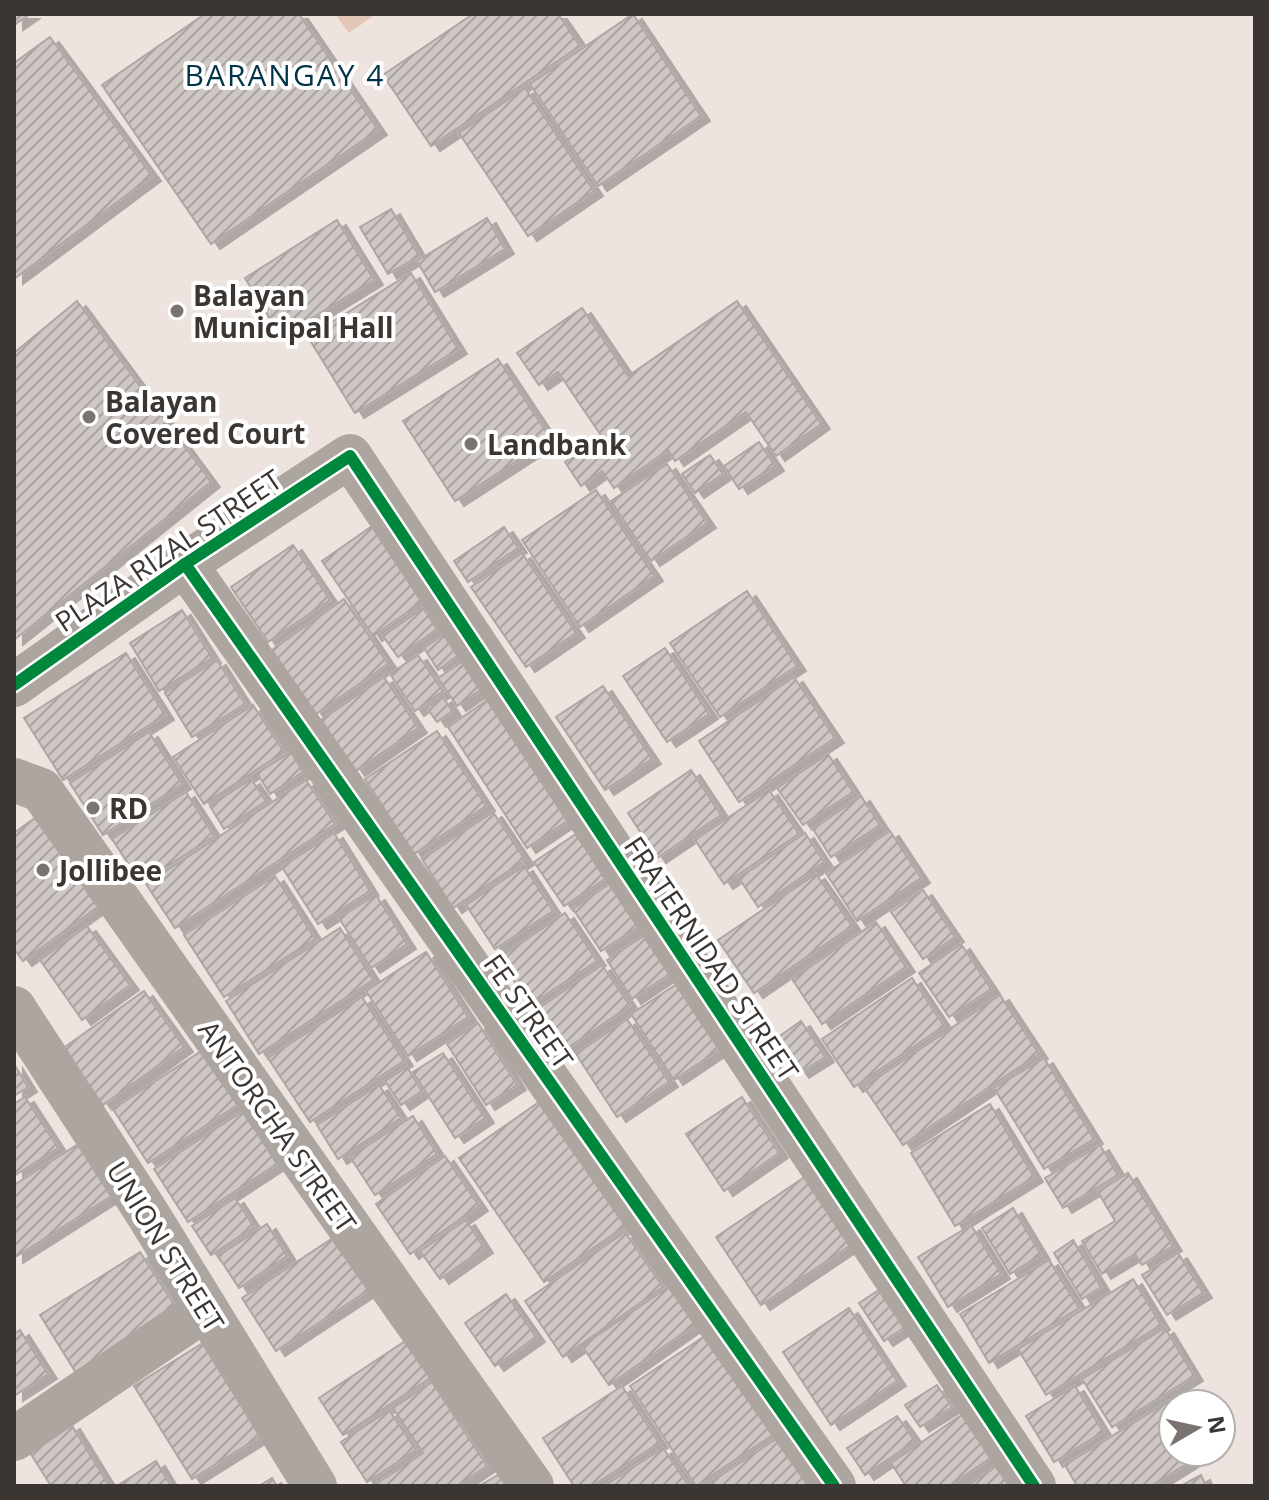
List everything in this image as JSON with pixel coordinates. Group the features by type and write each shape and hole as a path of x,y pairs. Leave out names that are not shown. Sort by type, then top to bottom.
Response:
{"street":[{"name":"PLAZA RIZAL STREET","path":"14,685 185,564 350,456"},
{"name":"FRATERNIDAD STREET","path":"350,456 1034,1486"},
{"name":"FE STREET","path":"185,564 834,1486"},
{"name":"ANTORCHA STREET","path":"14,780 41,790 532,1486"},
{"name":"UNION STREET","path":"14,1008 315,1486"},
{"path":"14,1439 206,1309"}],"shaded area":[{"path":"335,14 376,14 349,33"}],"building":[{"path":"14,14 30,14 14,25"},
{"path":"205,14 299,14 378,130 211,244 102,85"},
{"path":"473,14 558,14 580,46 431,146 383,75"},
{"path":"633,14 701,116 598,186 530,84"},
{"path":"50,37 152,176 14,279 14,63"},
{"path":"525,88 594,191 528,236 459,133"},
{"path":"391,209 419,256 388,274 360,227"},
{"path":"487,218 505,249 435,292 417,261"},
{"path":"337,220 374,280 281,337 245,278"},
{"path":"411,273 458,349 355,413 308,337"},
{"name":"Balayan Covered Court","path":"77,301 211,482 14,640 14,353"},
{"path":"737,301 821,424 776,456 746,412 675,461 668,450 614,488 602,471 581,486 565,462 602,437 558,372 539,385 517,353 582,308 628,376"},
{"path":"498,359 551,439 455,501 403,421"},
{"path":"759,442 775,466 739,489 724,466"},
{"path":"710,455 723,474 695,493 682,474"},
{"path":"667,464 707,523 651,561 611,501"},
{"path":"596,490 654,576 580,627 522,540"},
{"path":"378,522 429,597 373,636 322,561"},
{"path":"504,527 518,548 468,582 454,561"},
{"path":"293,545 330,600 268,642 231,587"},
{"path":"522,553 576,633 526,667 471,587"},
{"path":"747,591 797,666 720,717 670,643"},
{"path":"344,599 388,664 316,714 272,650"},
{"path":"423,608 437,629 398,657 383,636"},
{"path":"182,610 212,658 159,691 130,643"},
{"path":"448,631 463,652 438,670 424,648"},
{"path":"665,648 709,714 667,742 623,676"},
{"path":"126,653 165,715 63,780 24,718"},
{"path":"418,655 443,691 415,711 390,674"},
{"path":"469,657 488,685 457,706 438,678"},
{"path":"217,660 245,704 192,737 165,693"},
{"path":"384,677 418,728 356,771 321,720"},
{"path":"794,677 835,738 739,802 699,741"},
{"path":"603,686 652,759 605,790 556,717"},
{"path":"502,690 582,811 527,848 448,727"},
{"path":"443,697 452,711 437,722 427,708"},
{"path":"253,705 284,752 204,804 173,757"},
{"path":"437,731 486,806 414,854 365,779"},
{"path":"149,732 182,784 103,835 70,783"},
{"path":"291,752 303,772 270,794 257,773"},
{"path":"828,754 853,792 803,825 777,788"},
{"path":"691,770 721,815 657,858 628,813"},
{"path":"251,779 266,801 224,829 210,806"},
{"path":"306,780 335,824 175,928 146,884"},
{"path":"769,790 799,834 724,884 695,840"},
{"path":"186,792 214,836 141,883 112,839"},
{"path":"861,796 880,825 831,857 813,829"},
{"path":"493,812 525,860 453,908 422,859"},
{"name":"Jollibee","path":"35,818 99,906 23,961 14,949 14,833"},
{"path":"890,831 921,878 857,921 826,873"},
{"path":"334,833 370,891 318,924 282,867"},
{"path":"805,833 824,862 758,907 739,878"},
{"path":"576,834 605,879 564,906 534,862"},
{"path":"524,866 553,911 495,949 466,905"},
{"path":"816,874 852,926 754,993 718,940"},
{"path":"275,876 315,939 224,997 184,935"},
{"path":"612,882 641,925 601,951 573,909"},
{"path":"923,890 955,937 923,959 891,912"},
{"path":"376,895 407,944 371,968 339,918"},
{"path":"565,913 597,961 530,1005 499,958"},
{"path":"876,922 906,967 822,1024 792,979"},
{"path":"87,926 130,985 82,1020 40,960"},
{"path":"340,928 373,980 259,1054 226,1001"},
{"path":"648,933 674,971 632,999 607,960"},
{"path":"961,944 991,989 949,1017 919,973"},
{"path":"426,952 468,1017 408,1056 366,991"},
{"path":"602,965 630,1006 563,1051 536,1010"},
{"path":"912,978 944,1026 854,1087 822,1039"},
{"path":"677,984 720,1049 674,1080 631,1014"},
{"path":"144,991 184,1047 103,1105 62,1049"},
{"path":"1000,995 1039,1054 903,1145 864,1087"},
{"path":"362,997 404,1061 310,1122 268,1058"},
{"path":"627,1019 669,1082 617,1117 576,1054"},
{"path":"801,1021 825,1057 800,1073 777,1038"},
{"path":"478,1023 517,1085 486,1105 447,1044"},
{"path":"203,1050 239,1104 148,1163 113,1109"},
{"path":"443,1053 485,1118 455,1138 413,1072"},
{"path":"1044,1058 1094,1139 1044,1169 994,1088"},
{"path":"14,1064 28,1087 14,1096"},
{"path":"407,1067 422,1091 401,1105 385,1081"},
{"path":"379,1085 401,1118 338,1159 317,1125"},
{"path":"549,1095 634,1220 544,1282 459,1158"},
{"path":"25,1097 58,1148 14,1176 14,1104"},
{"path":"742,1097 779,1153 724,1191 686,1134"},
{"path":"990,1104 1034,1177 955,1226 911,1153"},
{"path":"243,1111 277,1164 188,1222 154,1169"},
{"path":"413,1116 437,1154 375,1195 350,1157"},
{"path":"80,1143 113,1195 14,1258 14,1185"},
{"path":"1100,1145 1118,1175 1063,1208 1045,1178"},
{"path":"445,1156 479,1206 410,1254 376,1204"},
{"path":"1128,1173 1173,1246 1142,1265 1135,1254 1102,1274 1082,1241 1115,1221 1098,1192"},
{"path":"809,1174 854,1243 761,1305 716,1237"},
{"path":"235,1198 254,1227 211,1255 192,1226"},
{"path":"1013,1208 1041,1255 1010,1274 982,1228"},
{"path":"466,1220 484,1248 440,1279 420,1251"},
{"path":"267,1224 287,1256 239,1288 218,1256"},
{"path":"971,1225 1001,1274 948,1307 918,1257"},
{"path":"625,1232 663,1287 563,1357 525,1301"},
{"path":"336,1236 370,1289 276,1351 242,1298"},
{"path":"1073,1240 1101,1287 1082,1299 1054,1253"},
{"path":"140,1252 179,1312 78,1376 40,1315"},
{"path":"1178,1253 1203,1293 1167,1315 1142,1275"},
{"path":"1049,1260 1079,1308 989,1363 960,1314"},
{"path":"683,1277 709,1315 609,1385 582,1346"},
{"path":"1133,1279 1161,1325 1046,1395 1018,1349"},
{"path":"888,1284 913,1322 884,1341 859,1303"},
{"path":"506,1294 536,1337 495,1366 465,1323"},
{"path":"849,1308 897,1381 831,1425 783,1352"},
{"path":"1165,1328 1194,1376 1175,1388 1157,1388 1157,1399 1112,1427 1082,1379"},
{"path":"20,1330 48,1374 14,1396 14,1334"},
{"path":"711,1332 777,1432 696,1486 630,1386"},
{"path":"410,1338 435,1375 343,1435 319,1398"},
{"path":"203,1343 261,1436 192,1479 134,1386"},
{"path":"432,1382 487,1466 457,1486 373,1486 423,1453 393,1408"},
{"path":"937,1385 952,1407 920,1427 905,1405"},
{"path":"622,1386 659,1443 592,1486 574,1486 543,1438"},
{"path":"1075,1386 1103,1432 1054,1462 1026,1416"},
{"path":"1157,1408 1157,1468 1180,1468 1151,1486 1077,1486 1065,1465"},
{"path":"389,1410 416,1450 367,1482 341,1442"},
{"path":"963,1414 992,1457 949,1486 906,1486 891,1463"},
{"path":"897,1416 915,1441 865,1475 847,1448"},
{"path":"71,1424 108,1484 105,1486 51,1486 29,1451"},
{"path":"782,1435 813,1486 705,1486"},
{"path":"663,1448 688,1485 604,1486"},
{"path":"156,1461 171,1486 117,1486"},
{"path":"998,1465 1011,1486 967,1486"},
{"path":"508,1469 518,1486 479,1486"},
{"path":"1201,1475 1206,1486 1181,1486"},
{"path":"272,1478 277,1486 259,1486"}],"cycle path":[{"path":"14,685 185,564 350,456 1034,1486"},
{"path":"185,564 834,1486"}],"place":[{"name":"Balayan Municipal Hall","path":"177,311"},
{"name":"Balayan Covered Court","path":"89,417"},
{"name":"Landbank","path":"471,444"},
{"name":"RD","path":"93,808"},
{"name":"Jollibee","path":"43,870"}],"district":[{"name":"BARANGAY 4","path":"285,74"}]}
